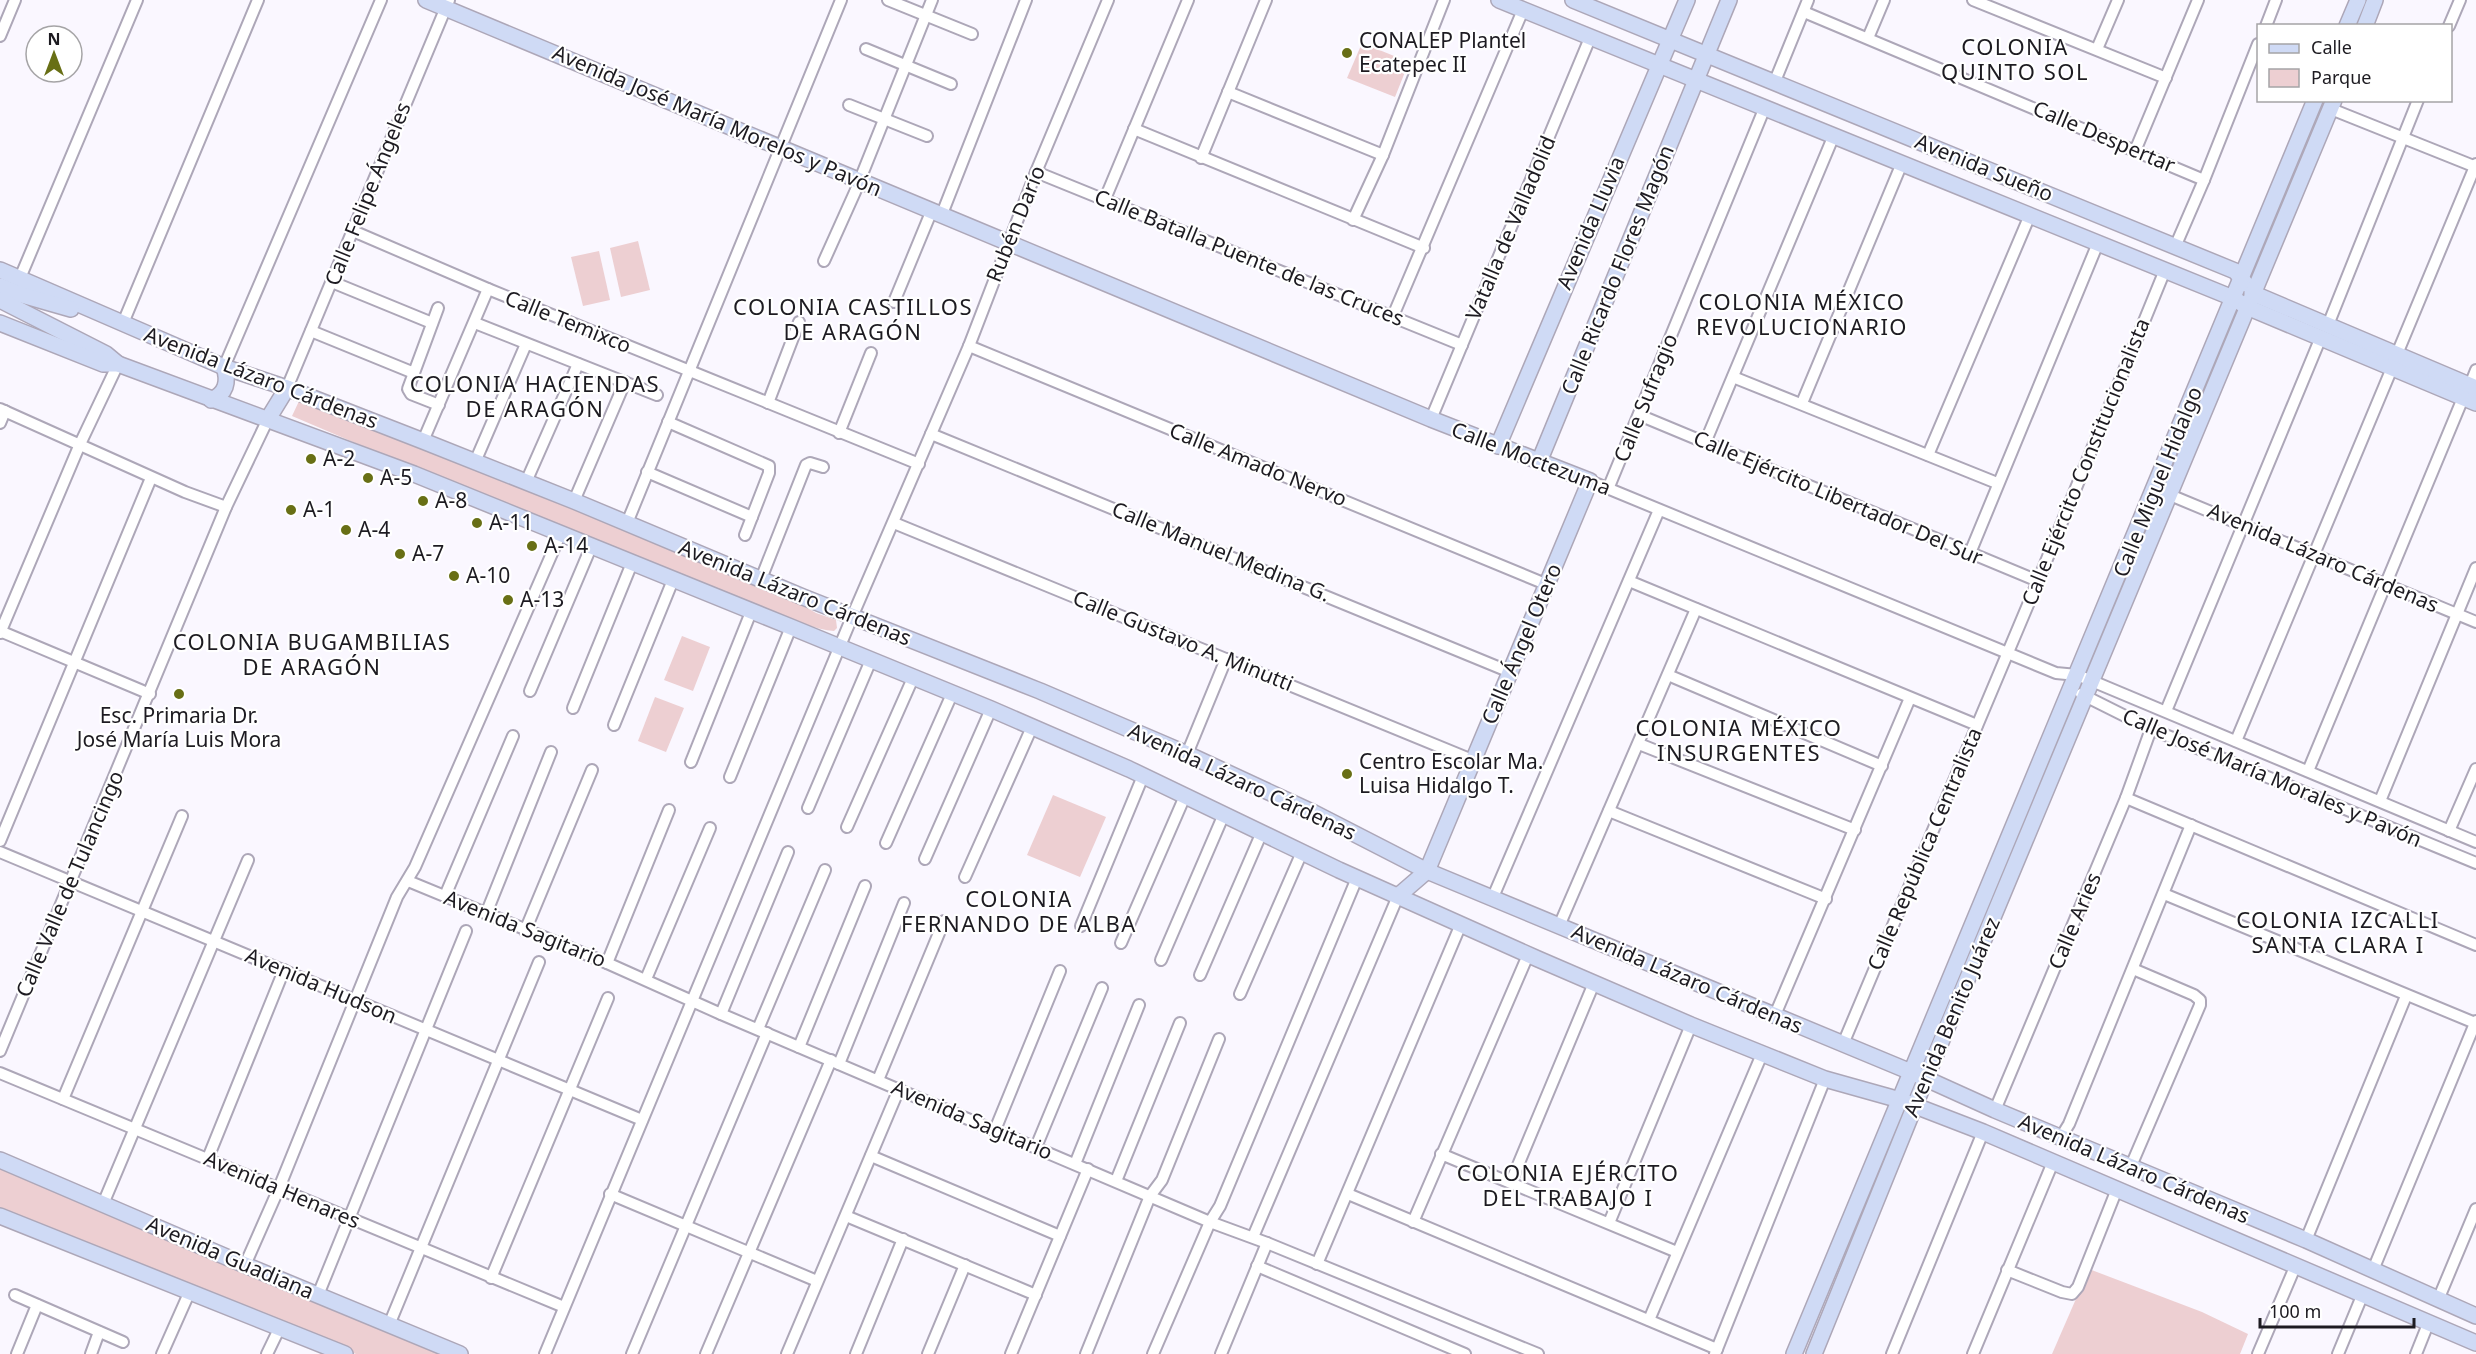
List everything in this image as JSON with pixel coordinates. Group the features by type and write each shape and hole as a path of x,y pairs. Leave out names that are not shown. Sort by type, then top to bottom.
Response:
{"street":[{"path":"0,36 15,0"},
{"path":"20,278 137,0"},
{"path":"0,300 19,301 123,323 258,0"},
{"path":"211,400 218,397 225,389 227,376 224,367 381,0"},
{"name":"Avenida José María Morelos y Pavón","path":"426,0 447,4 1008,242"},
{"path":"627,523 841,0"},
{"path":"888,0 972,34"},
{"path":"824,261 860,180 932,0"},
{"path":"894,302 937,212 1026,0"},
{"name":"Rubén Darío","path":"545,1354 852,617 969,346 1036,172 1108,0"},
{"path":"1105,199 1188,0"},
{"path":"1202,158 1266,0"},
{"path":"1353,220 1383,155 1444,0"},
{"name":"Avenida Sueño","path":"1498,0 2233,298 2250,300 2241,277 2235,271 1573,0"},
{"name":"Avenida Lluvia","path":"1498,446 1657,66 1687,0"},
{"name":"Calle Ricardo Flores Magón","path":"1539,462 1729,0"},
{"path":"1775,81 1808,0"},
{"path":"1868,38 1884,0"},
{"path":"1973,0 2166,78"},
{"path":"2097,49 2118,0"},
{"path":"2135,151 2198,0"},
{"path":"2267,24 2276,0"},
{"path":"2348,24 2358,0"},
{"path":"2366,24 2375,0"},
{"path":"2451,24 2460,0"},
{"name":"Calle Felipe Ángeles","path":"287,388 447,4"},
{"path":"1393,316 1424,248 1523,10"},
{"name":"Calle Despertar","path":"1804,12 2204,180"},
{"name":"Vatalla de Valladolid","path":"1431,419 1590,38"},
{"path":"2175,247 2257,49"},
{"path":"866,50 951,84"},
{"path":"1228,92 1383,155"},
{"name":"Calle Miguel Hidalgo","path":"2075,681 2314,102"},
{"path":"2166,711 2325,331 2417,102"},
{"path":"849,105 927,136"},
{"path":"2236,741 2476,166 2403,138 2332,105"},
{"name":"Calle Miguel Hidalgo","path":"2092,681 2332,105"},
{"name":"Calle Sufragio","path":"1608,489 1765,107"},
{"path":"1134,129 1424,248"},
{"path":"1705,443 1834,135"},
{"path":"1802,403 1902,163"},
{"name":"Calle Batalla Puente de las Cruces","path":"1036,172 1462,345"},
{"path":"1928,455 2030,215"},
{"name":"Calle Temixco","path":"353,231 488,289 919,464"},
{"name":"Calle Moctezuma","path":"1008,242 1431,419 1590,481 2075,681"},
{"path":"1970,553 2098,243"},
{"name":"Avenida Lázaro Cárdenas","path":"0,270 224,367 287,388 423,441 574,501 852,617 1040,691 1187,754 1314,813 1427,871 1926,1078 1995,1110 2306,1240 2476,1316"},
{"name":"Calle Ejército Constitucionalista","path":"2007,654 2165,270"},
{"path":"332,282 432,323"},
{"path":"0,286 19,301 106,354 118,364 80,444 0,631 74,660 150,694"},
{"path":"423,441 488,289"},
{"path":"2250,300 2471,394"},
{"path":"438,308 408,387 410,393 439,405"},
{"path":"768,403 799,322"},
{"name":"Avenida Lázaro Cárdenas","path":"0,323 103,364 118,364 414,474 991,709 1143,776 1357,878 1691,1025 1826,1079 1908,1102 1983,1132 2476,1343"},
{"path":"475,323 657,395"},
{"path":"311,331 414,373"},
{"path":"475,462 526,344"},
{"name":"Calle Amado Nervo","path":"969,346 1548,585"},
{"path":"839,433 871,353"},
{"path":"526,482 578,364"},
{"path":"2308,771 2386,584 2471,394 2476,370"},
{"path":"1733,377 1998,483"},
{"path":"574,501 625,382"},
{"path":"268,418 287,388"},
{"path":"0,423 2,410 152,478 226,507"},
{"name":"Calle Ejército Libertador Del Sur","path":"1639,415 2038,581"},
{"name":"Calle Valle de Tulancingo","path":"0,1051 226,507 268,418"},
{"path":"668,422 769,466 770,473 745,535"},
{"name":"Calle Manuel Medina G.","path":"931,434 1510,672"},
{"path":"761,579 806,465 810,463 823,467"},
{"path":"647,472 753,517"},
{"path":"0,841 152,478"},
{"name":"Calle Ángel Otero","path":"1398,896 1427,871 1590,481"},
{"name":"Avenida Lázaro Cárdenas","path":"2170,495 2476,622"},
{"path":"1493,897 1659,510"},
{"name":"Calle Gustavo A. Minutti","path":"894,523 1472,760"},
{"path":"245,1265 279,1188 397,897 408,881 560,535"},
{"path":"530,691 591,547"},
{"path":"573,708 632,563"},
{"path":"2380,801 2476,568"},
{"path":"614,725 673,580"},
{"path":"1629,581 1977,725"},
{"path":"1559,926 1696,609"},
{"path":"691,762 751,612"},
{"path":"730,777 791,627"},
{"name":"Calle República Centralista","path":"1842,1044 2007,654"},
{"path":"1187,754 1226,658"},
{"path":"808,808 872,660"},
{"path":"1668,675 1882,766"},
{"path":"847,827 913,678"},
{"name":"Calle José María Morales y Pavón","path":"2075,681 2092,681 2476,842"},
{"name":"Calle José María Morales y Pavón","path":"2075,681 2085,698 2151,729 2476,863"},
{"name":"Avenida Benito Juárez","path":"1814,1354 1908,1102 1911,1072 2075,681"},
{"name":"Avenida Benito Juárez","path":"1794,1354 1908,1102 1926,1078 2092,681"},
{"path":"886,843 952,694"},
{"path":"1775,1015 1910,698"},
{"path":"925,859 991,709"},
{"path":"965,877 1032,727"},
{"name":"Calle Aries","path":"1995,1110 2126,798 2151,729"},
{"path":"444,896 513,736"},
{"path":"1639,744 1855,830"},
{"path":"486,914 551,752"},
{"path":"2449,831 2476,769"},
{"path":"525,931 592,770"},
{"path":"1081,926 1143,776"},
{"path":"1120,943 1185,796"},
{"path":"2126,798 2476,945"},
{"path":"607,963 669,810"},
{"path":"1609,812 1826,899"},
{"path":"1161,960 1224,814"},
{"path":"63,1099 182,816"},
{"path":"2061,1137 2069,1124 2191,825"},
{"path":"646,979 711,828"},
{"path":"1200,975 1262,832"},
{"name":"Avenida Hudson","path":"0,852 642,1120"},
{"path":"721,1014 788,852"},
{"path":"1240,994 1302,852"},
{"path":"103,1204 248,860"},
{"path":"632,1354 763,1031 825,870"},
{"path":"1153,1354 1210,1222 1220,1206 1357,878"},
{"name":"Avenida Sagitario","path":"408,881 646,979 721,1014 1210,1222 1253,1237 1538,1354"},
{"path":"799,1047 865,886"},
{"path":"2164,894 2406,996 2476,1022 2373,1270"},
{"path":"1253,1237 1398,896"},
{"path":"706,1354 904,903"},
{"path":"879,1080 944,921"},
{"path":"1317,1264 1461,924"},
{"path":"318,1295 465,931"},
{"path":"1413,1222 1528,955"},
{"path":"389,1325 539,962"},
{"path":"2131,1167 2200,1005 2194,995 2133,969"},
{"path":"208,1158 284,970"},
{"path":"995,1130 1060,971"},
{"path":"1511,1182 1594,983"},
{"path":"1036,1147 1102,988"},
{"path":"2306,1240 2406,996"},
{"path":"491,1278 608,998"},
{"path":"1075,1164 1139,1005"},
{"path":"1116,1181 1180,1023"},
{"path":"1609,1224 1691,1025"},
{"path":"1086,1354 1150,1196 1162,1180 1219,1039"},
{"path":"1649,1320 1762,1054"},
{"name":"Avenida Henares","path":"0,1073 564,1307"},
{"path":"1348,1194 1649,1320 1716,1352 1826,1079"},
{"path":"786,1354 899,1089"},
{"path":"1892,1354 1983,1132"},
{"path":"1441,1154 1677,1252"},
{"path":"871,1156 1060,1236"},
{"name":"Avenida Guadiana","path":"0,1160 460,1354"},
{"path":"1973,1354 2053,1161"},
{"path":"1011,1354 1088,1169"},
{"path":"2007,1270 2062,1293 2072,1294 2078,1287 2117,1189"},
{"path":"610,1194 818,1281"},
{"path":"2191,1222 2202,1197"},
{"path":"2438,1300 2476,1209"},
{"path":"846,1216 1036,1295"},
{"name":"Avenida Guadiana","path":"2,1220 190,1291 345,1354"},
{"path":"856,1354 903,1239"},
{"path":"1221,1354 1267,1243"},
{"path":"928,1354 965,1265"},
{"path":"1257,1266 1465,1354"},
{"path":"2258,1354 2295,1267"},
{"path":"162,1354 190,1291"},
{"path":"15,1295 123,1342"},
{"path":"2338,1354 2362,1296"},
{"path":"17,1354 37,1305"},
{"path":"2416,1354 2428,1324"},
{"path":"267,1354 280,1327"},
{"path":"91,1354 99,1332"}],"green space":[{"path":"1362,43 1409,62 1395,97 1347,78"},
{"path":"638,241 650,290 621,297 610,248"},
{"path":"599,251 610,300 583,306 571,257"},
{"path":"300,399 792,599 816,613 836,620 837,628 834,631 827,630 778,616 468,491 292,416"},
{"path":"682,636 710,647 693,691 664,680"},
{"path":"655,697 684,708 666,752 638,741"},
{"path":"1053,795 1106,817 1080,877 1027,855"},
{"path":"0,1169 443,1354 356,1354 0,1214"},
{"path":"2089,1269 2202,1312 2248,1334 2240,1354 2052,1354"}],"place":[{"name":"CONALEP Plantel Ecatepec II","path":"1347,53"},
{"name":"A-2","path":"311,459"},
{"name":"A-5","path":"368,478"},
{"name":"A-8","path":"423,501"},
{"name":"A-1","path":"291,510"},
{"name":"A-11","path":"477,523"},
{"name":"A-4","path":"346,530"},
{"name":"A-14","path":"532,546"},
{"name":"A-7","path":"400,554"},
{"name":"A-10","path":"454,576"},
{"name":"A-13","path":"508,600"},
{"name":"Esc. Primaria Dr. José María Luis Mora","path":"179,694"},
{"name":"Centro Escolar Ma. Luisa Hidalgo T.","path":"1347,774"}],"district":[{"name":"COLONIA QUINTO SOL","path":"2015,60"},
{"name":"COLONIA MÉXICO REVOLUCIONARIO","path":"1802,314"},
{"name":"COLONIA CASTILLOS DE ARAGÓN","path":"853,320"},
{"name":"COLONIA HACIENDAS DE ARAGÓN","path":"535,396"},
{"name":"COLONIA BUGAMBILIAS DE ARAGÓN","path":"312,654"},
{"name":"COLONIA MÉXICO INSURGENTES","path":"1739,740"},
{"name":"COLONIA FERNANDO DE ALBA","path":"1019,912"},
{"name":"COLONIA IZCALLI SANTA CLARA I","path":"2338,932"},
{"name":"COLONIA EJÉRCITO DEL TRABAJO I","path":"1568,1186"}]}
